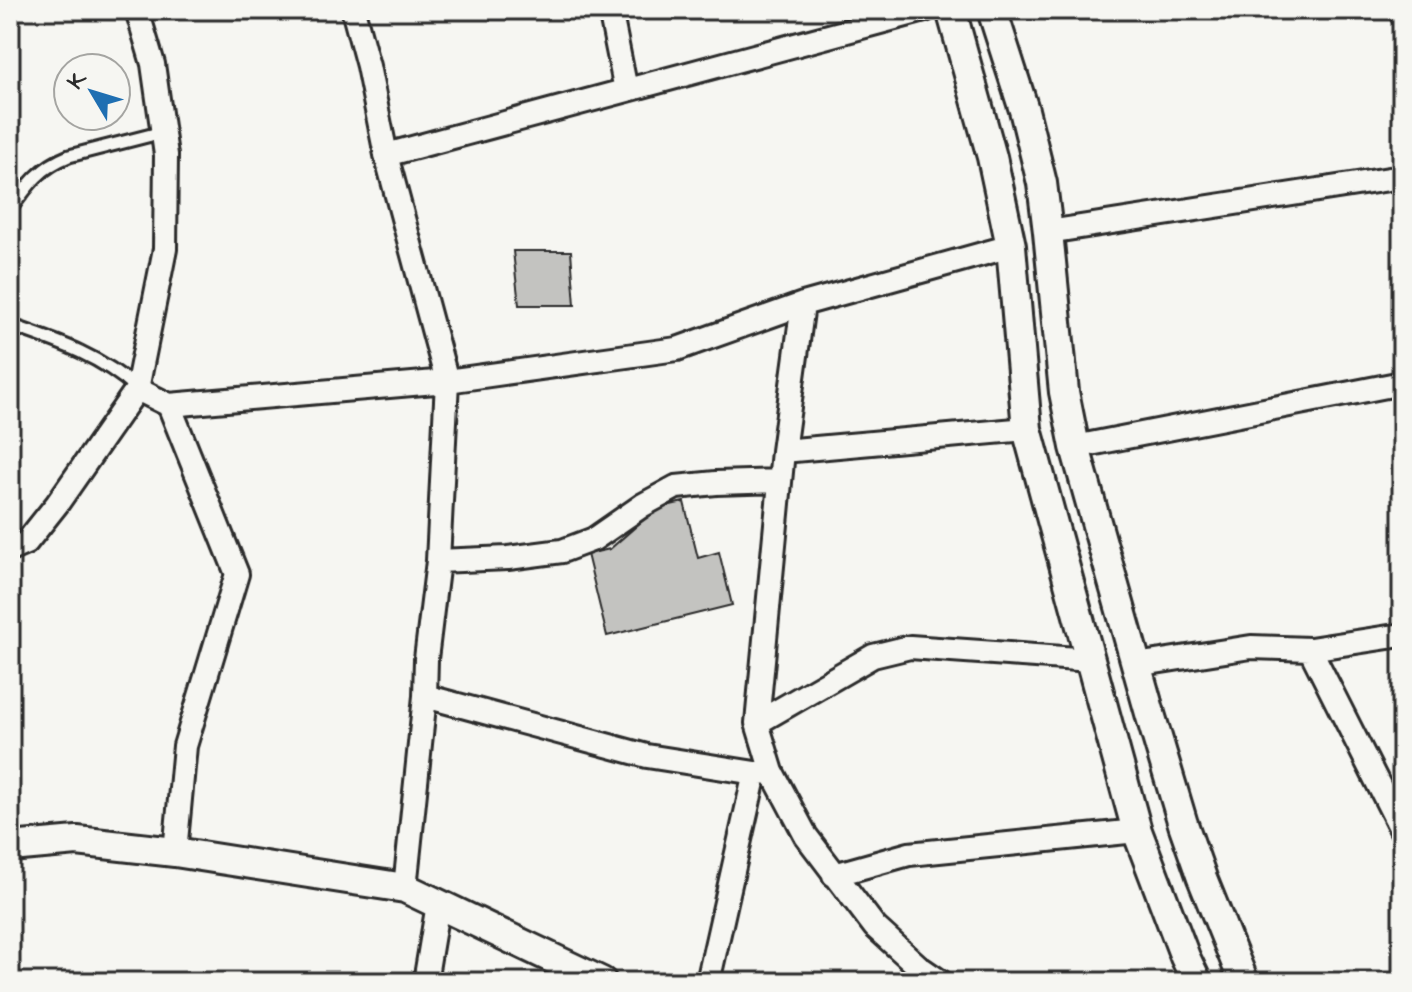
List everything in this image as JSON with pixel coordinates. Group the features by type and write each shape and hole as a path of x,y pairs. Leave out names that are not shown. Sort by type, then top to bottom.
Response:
{"street":[{"path":"10,550 26,543 57,504 137,389 165,249 166,155 153,64 137,10"},
{"path":"353,10 386,155 447,381 438,561 405,888"},
{"path":"610,10 626,90"},
{"path":"386,155 925,10"},
{"path":"951,10 992,157 1011,246 1027,429 1137,831 1197,982"},
{"path":"992,10 1024,110 1042,183 1064,392 1075,447 1183,824 1244,982"},
{"path":"1048,232 1402,177"},
{"path":"137,389 169,405 447,381 677,349 803,304 1011,246"},
{"path":"708,982 764,773 757,723 783,451 803,304"},
{"path":"1075,447 1402,383"},
{"path":"169,405 237,574 185,746 175,852"},
{"path":"783,451 1027,429"},
{"path":"438,561 508,558 562,551 594,539 643,505 676,487 780,481"},
{"path":"1136,665 1251,647 1310,649 1402,635"},
{"path":"757,723 873,656 910,647 1091,660"},
{"path":"1310,649 1402,831"},
{"path":"425,696 647,756 764,773 834,875 875,927 919,967 941,982"},
{"path":"834,875 909,854 1137,831"},
{"path":"10,847 77,841 175,852 405,888 602,982"},
{"path":"425,982 438,904"}],"lane":[{"path":"10,210 35,177 55,162 163,132"},
{"path":"10,325 97,360 119,372 137,389"}],"building":[{"path":"513,251 571,251 575,305 519,305"},
{"path":"684,502 698,558 719,552 732,605 607,636 587,554 610,549 657,508"}]}
